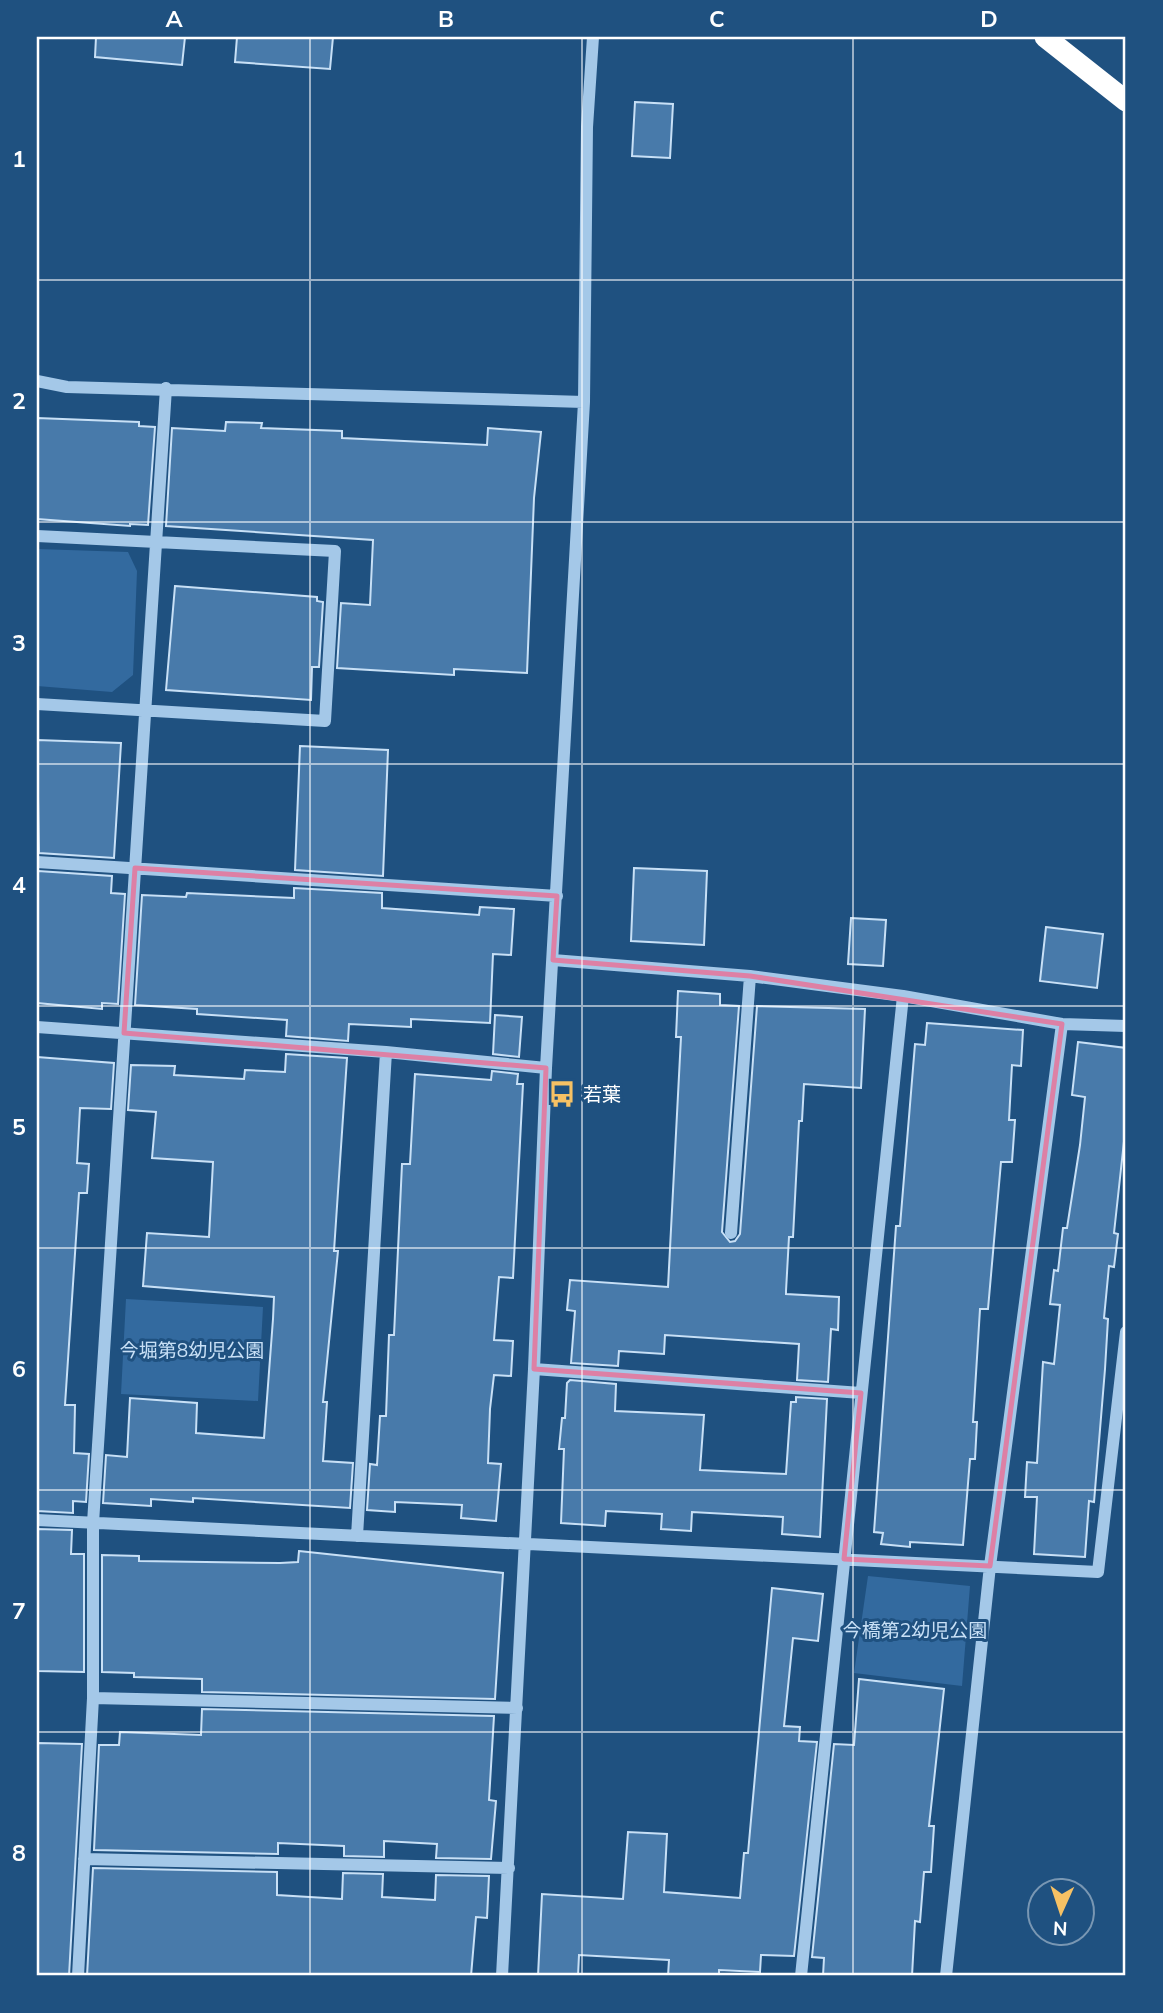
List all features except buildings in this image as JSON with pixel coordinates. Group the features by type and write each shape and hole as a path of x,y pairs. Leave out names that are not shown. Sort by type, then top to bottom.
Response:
{"highway":[{"path":"1045,37 1126,101"}],"street":[{"path":"502,1976 534,1369 546,1068 584,402 587,127 593,37"},
{"path":"37,381 67,387 584,402"},
{"path":"78,1976 93,1698 93,1523 166,388"},
{"path":"37,536 335,551 325,721 37,704"},
{"path":"37,862 557,896"},
{"path":"553,960 750,976 903,996 1062,1024 1126,1026"},
{"path":"731,1233 750,976"},
{"path":"801,1976 903,996"},
{"path":"947,1976 990,1566 1062,1024"},
{"path":"37,1027 386,1052 546,1068"},
{"path":"357,1536 386,1052"},
{"path":"37,1520 1098,1572 1126,1332"},
{"path":"534,1369 861,1393"},
{"path":"93,1698 517,1708"},
{"path":"84,1859 509,1868"}],"highlighted area":[{"path":"135,868 557,896 553,960 750,976 1062,1024 990,1566 844,1559 861,1393 534,1369 546,1068 124,1033"}],"green space":[{"path":"37,549 128,552 137,571 133,675 112,692 37,686"},
{"name":"今堀第8幼児公園","path":"126,1299 263,1307 258,1401 121,1394"},
{"name":"今橋第2幼児公園","path":"868,1576 970,1586 962,1686 854,1673"}],"place":[{"name":"若葉","path":"562,1094"}]}
